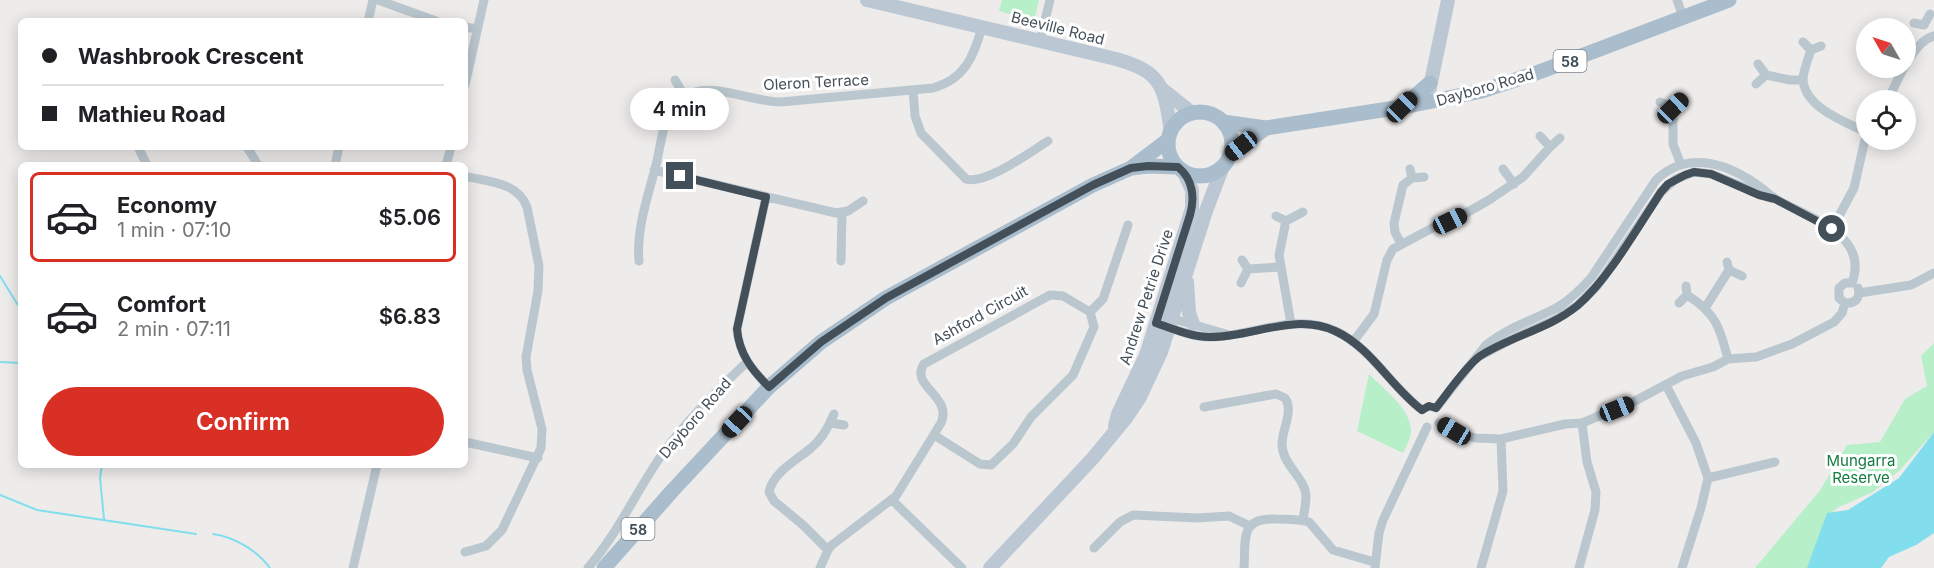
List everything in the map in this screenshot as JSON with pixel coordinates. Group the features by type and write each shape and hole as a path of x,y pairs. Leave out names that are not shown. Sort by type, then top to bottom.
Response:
{"main road":[{"name":"Dayboro Road","path":"1224,122 1266,128 1454,98 1506,84 1729,0"},
{"path":"1402,107 1430,80 1454,98"},
{"name":"58","path":"1169,136 1181,118 1192,113 1211,114 1224,122"},
{"path":"1224,122 1232,140 1226,160"},
{"name":"Dayboro Road","path":"1226,160 1266,128"},
{"path":"1169,136 1169,152 1181,169"},
{"name":"Dayboro Road","path":"603,568 769,387 821,342 886,298 1093,185 1131,168 1169,136"},
{"name":"58","path":"1181,169 1193,175 1204,176 1214,172 1226,160"},
{"name":"Dayboro Road","path":"1131,168 1148,166 1181,169"}],"street":[{"path":"369,18 373,0"},
{"path":"378,0 428,18"},
{"path":"468,71 484,0"},
{"name":"Beeville Road","path":"867,0 1116,59 1141,68 1153,76 1162,89 1192,113"},
{"path":"1040,41 1050,0"},
{"path":"1429,103 1430,80 1448,0"},
{"path":"1677,0 1683,17"},
{"path":"1893,90 1915,50 1931,37 1919,24 1930,14"},
{"name":"Oleron Terrace","path":"685,97 701,91 713,91 756,100 781,102 913,90 942,85 958,76 973,56 982,27"},
{"path":"468,28 477,29"},
{"path":"1803,42 1811,50"},
{"path":"1811,50 1821,46"},
{"path":"1811,50 1803,80 1809,94 1824,110 1856,128"},
{"path":"1758,64 1766,75 1803,80"},
{"path":"1756,84 1766,75"},
{"path":"639,261 639,239 668,117 685,97 675,80"},
{"path":"1162,89 1169,136"},
{"path":"913,90 915,116 921,133 971,184 1048,141"},
{"path":"1680,165 1672,144 1673,108 1683,99"},
{"path":"1660,102 1673,108"},
{"path":"1540,136 1550,147"},
{"path":"1353,342 1374,314 1387,260 1393,249 1436,226 1461,216 1515,184 1560,138"},
{"path":"1832,229 1854,188 1862,150"},
{"name":"Andrew Petrie Drive","path":"990,568 1093,458 1114,431 1118,414 1185,278 1206,211 1226,160"},
{"path":"1436,408 1478,358 1486,345 1508,330 1555,309 1580,290 1591,278 1656,180 1662,174 1680,165 1697,162 1720,165 1762,188 1775,199 1840,234 1851,249 1854,265 1852,283"},
{"name":"Andrew Petrie Drive","path":"1164,321 1192,208 1192,190 1181,169"},
{"path":"1503,169 1515,184"},
{"path":"654,170 831,212 842,213 863,201"},
{"path":"1478,358 1500,345 1567,314 1578,305 1598,285 1661,192 1676,179 1694,172 1711,174 1759,195 1775,199"},
{"path":"1401,244 1395,232 1394,223 1403,185 1411,173 1424,177"},
{"path":"465,552 486,546 502,530 538,458 543,438 529,383 526,357 538,291 539,267 527,207 524,199 514,189 468,178"},
{"path":"766,197 738,318 738,338 747,362 769,387"},
{"path":"1291,324 1280,267 1280,246 1286,221 1303,212"},
{"path":"841,261 842,213"},
{"path":"1276,216 1286,221"},
{"path":"934,435 980,464 991,465 1013,444 1031,417 1073,375 1094,327 1090,312 1103,299 1128,225"},
{"path":"1241,283 1245,265 1280,267"},
{"path":"1705,308 1728,266 1742,276"},
{"path":"1859,293 1919,283 1934,273"},
{"path":"1185,278 1189,286 1189,313 1193,324"},
{"path":"1845,283 1852,283 1857,286 1859,293 1855,301 1845,303 1839,298 1839,288 1845,283"},
{"path":"1678,303 1686,291 1705,308 1718,325 1728,359"},
{"name":"Ashford Circuit","path":"828,550 891,501 943,419 944,411 941,403 920,377 920,370 924,364 1050,295 1063,296 1090,312"},
{"path":"1439,423 1475,438 1501,439 1565,424 1582,423 1728,359 1756,357 1792,344 1834,322 1842,313 1845,303"},
{"path":"1164,321 1193,324 1240,335 1291,324 1314,324 1326,327 1353,342 1422,410"},
{"path":"1164,321 1210,337 1228,334"},
{"name":"Dayboro Road","path":"588,568 611,538 663,453 700,409 747,362"},
{"path":"1666,385 1696,442 1708,478 1682,568"},
{"path":"1204,407 1276,394 1285,398 1288,410 1283,436 1283,453 1304,489 1306,496 1303,520"},
{"path":"1429,406 1436,408 1440,413 1439,423 1434,427 1426,427 1420,420 1422,410 1429,406"},
{"path":"820,568 828,550 774,501 769,492 772,482 796,459 812,448 832,418 844,425"},
{"path":"1579,568 1595,510 1596,492 1587,462 1582,423"},
{"path":"1244,568 1246,535 1250,526 1259,519 1303,520 1314,525 1333,550 1375,565 1383,520 1423,438 1426,427"},
{"path":"1481,568 1503,491 1501,439"},
{"path":"468,443 538,458"},
{"path":"1708,478 1775,462"},
{"path":"353,568 376,468"},
{"path":"891,501 962,568"},
{"path":"1094,548 1120,522 1133,514 1197,518 1229,516 1250,526"}],"green space":[{"path":"1002,0 1039,0 1034,21 999,11"},
{"name":"Mungarra Reserve","path":"1934,343 1934,432 1900,470 1873,492 1839,507 1827,516 1809,568 1755,568 1821,489 1847,445 1880,442 1905,399 1927,386 1921,356"},
{"path":"1369,374 1401,407 1410,423 1411,434 1403,453 1357,431"}],"water":[{"path":"1934,432 1934,533 1916,545 1889,557 1881,568 1807,568 1827,513 1848,510 1899,478"}],"waterway":[{"path":"0,276 18,305"},
{"path":"0,362 18,363"},
{"path":"102,468 100,478 104,519"},
{"path":"0,495 37,510 196,534"},
{"path":"213,534 244,545 265,561 270,568"}],"route":[{"path":"680,176 766,197 737,329 740,347 750,367 769,387 821,342 886,298 1093,185 1131,168 1178,167 1189,180 1192,190 1192,208 1156,323 1210,337 1240,335 1300,323 1326,327 1353,342 1422,410 1429,406 1436,408 1478,358 1518,336 1567,314 1578,305 1598,285 1661,192 1668,184 1685,175 1703,172 1720,177 1759,195 1775,199 1832,229"}]}
